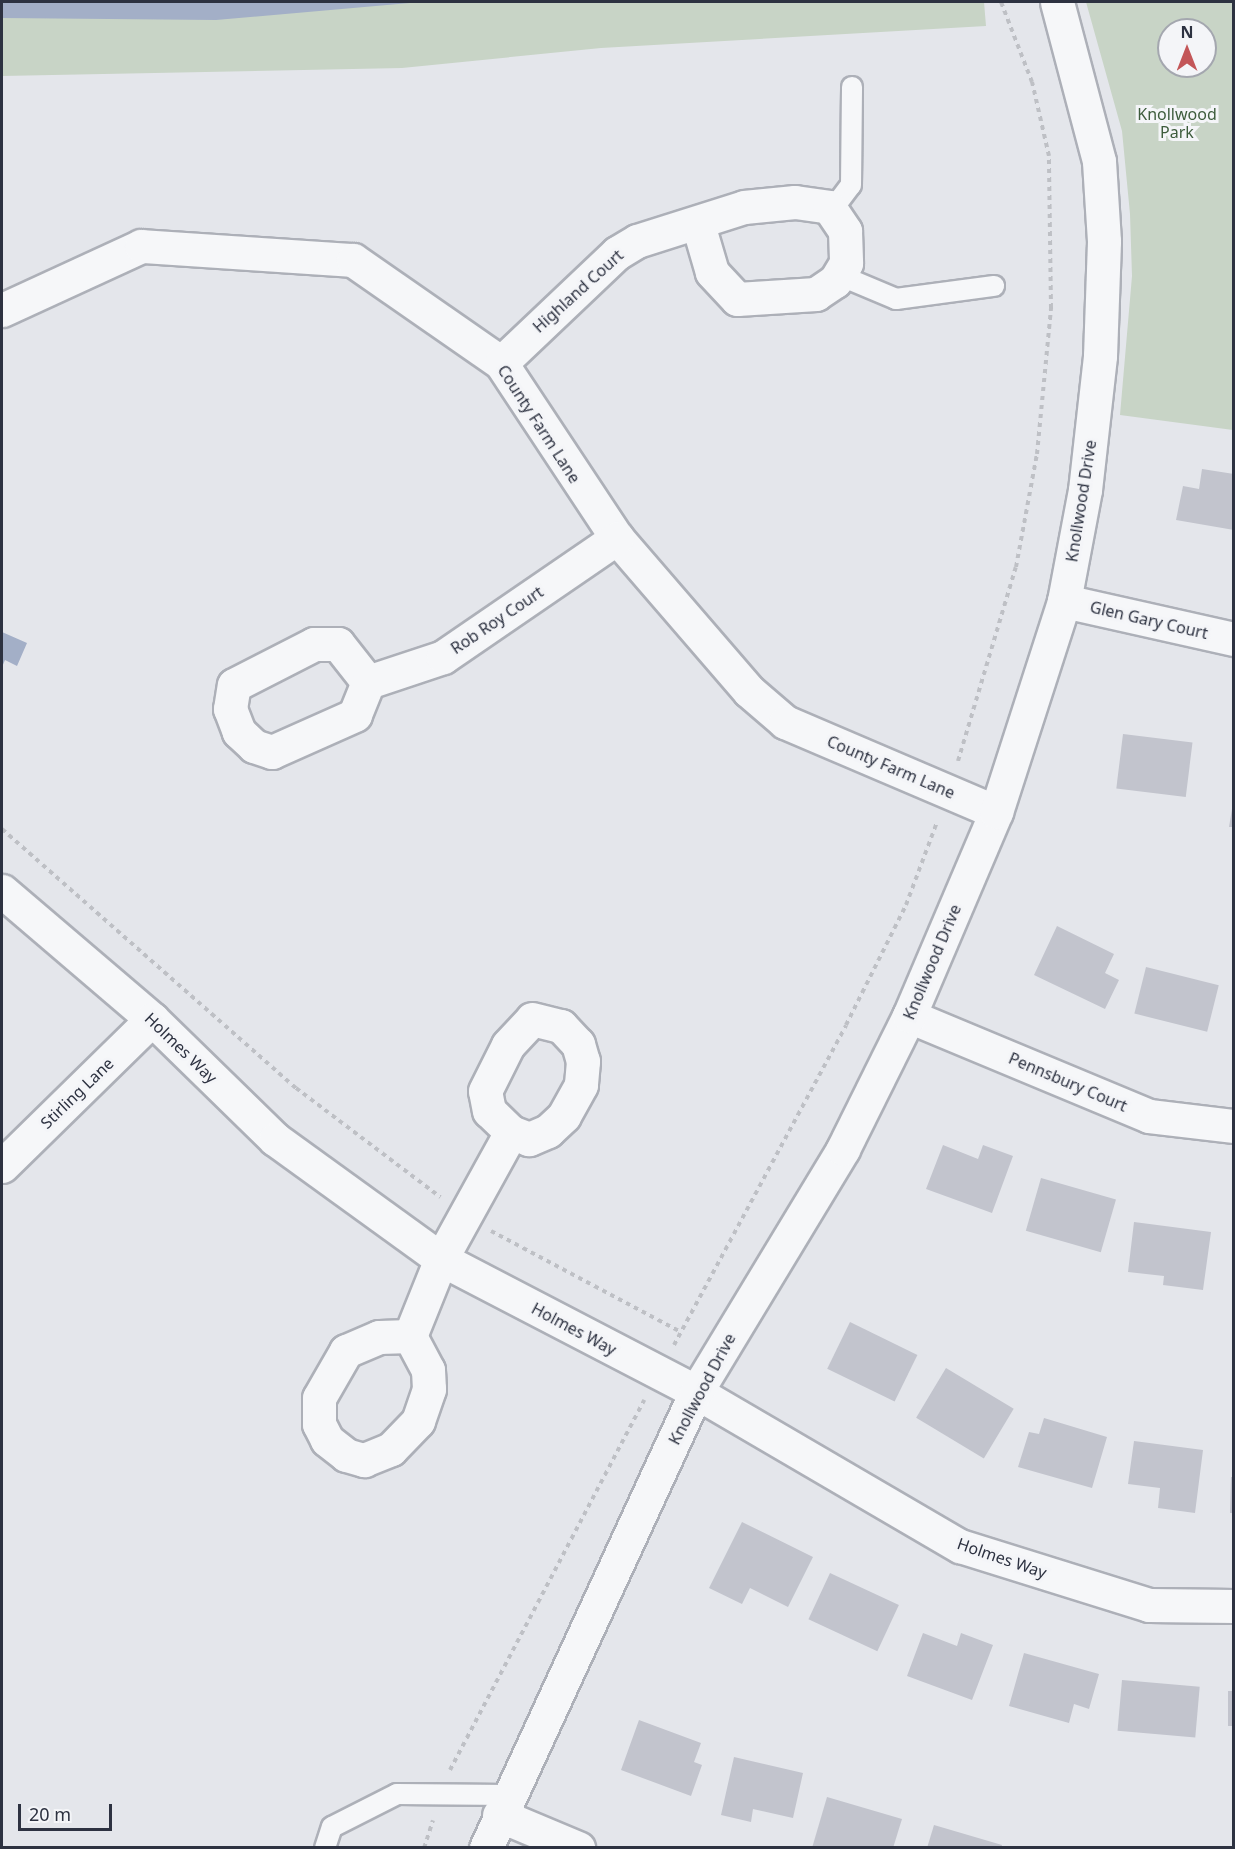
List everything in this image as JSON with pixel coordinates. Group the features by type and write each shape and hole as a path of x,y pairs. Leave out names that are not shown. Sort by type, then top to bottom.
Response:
{"street":[{"name":"Knollwood Drive","path":"486,1848 696,1392 843,1149 909,1016 996,812 1064,601 1085,490 1100,356 1104,241 1099,161 1057,2"},
{"name":"Highland Court","path":"501,363 617,253 637,241 698,224 744,207 795,202 832,210"},
{"path":"698,224 712,272 737,299 816,294 839,275 848,242 832,210"},
{"name":"County Farm Lane","path":"2,310 141,246 353,260 501,363 617,538 749,691 785,722 996,812"},
{"name":"Rob Roy Court","path":"368,682 443,657 617,538"},
{"name":"Glen Gary Court","path":"1064,601 1233,639"},
{"name":"Holmes Way","path":"2,891 152,1019 274,1139 441,1259 696,1392 960,1546 1149,1605 1233,1606"},
{"name":"Pennsbury Court","path":"909,1016 1149,1116 1233,1126"},
{"name":"Stirling Lane","path":"2,1166 152,1019"},
{"path":"410,1336 441,1259 511,1132"},
{"path":"504,1805 578,1848"}],"lane":[{"path":"832,210 851,185 852,87"},
{"path":"839,275 896,299 994,286"},
{"path":"325,1848 333,1827 356,1811 397,1794 443,1791 504,1805"}],"path":[{"path":"424,1848 443,1791 532,1606 681,1332 901,915 949,792 1016,567 1037,454 1051,308 1049,156 1032,82 1001,2"},
{"path":"2,829 296,1088 466,1214 523,1253 681,1332"}],"green space":[{"path":"2,2 984,2 986,26 601,48 402,68 2,76"},
{"name":"Knollwood Park","path":"1086,2 1233,2 1233,430 1120,415 1132,276 1130,214 1122,131"}],"water":[{"path":"2,2 421,2 216,20 2,18"},
{"path":"2,632 27,643 17,666 5,660 2,667"}],"building":[{"path":"1202,469 1234,474 1234,530 1176,520 1183,486 1199,489"},
{"path":"1123,734 1192,743 1186,797 1116,789"},
{"path":"1232,809 1234,809 1234,827 1229,827"},
{"path":"1057,926 1114,954 1105,973 1119,980 1105,1009 1034,975"},
{"path":"1146,967 1219,985 1207,1032 1134,1014"},
{"path":"943,1145 978,1159 983,1145 1013,1156 992,1213 926,1189"},
{"path":"1041,1178 1116,1199 1101,1252 1026,1231"},
{"path":"1134,1222 1211,1232 1203,1290 1163,1285 1164,1276 1128,1272"},
{"path":"850,1322 917,1355 895,1402 827,1369"},
{"path":"946,1368 1014,1409 984,1458 916,1418"},
{"path":"1044,1418 1107,1437 1092,1488 1018,1467 1029,1432 1039,1434"},
{"path":"1134,1441 1203,1450 1195,1513 1158,1508 1160,1488 1128,1484"},
{"path":"1231,1477 1234,1477 1234,1513 1230,1513"},
{"path":"742,1522 813,1557 788,1607 750,1588 742,1604 709,1588"},
{"path":"830,1573 899,1605 877,1651 808,1619"},
{"path":"923,1633 957,1646 961,1633 993,1645 972,1700 907,1676"},
{"path":"1024,1653 1099,1674 1089,1709 1074,1704 1069,1723 1009,1706"},
{"path":"1122,1680 1200,1687 1195,1738 1118,1731"},
{"path":"1228,1691 1234,1691 1234,1726 1228,1726"},
{"path":"639,1720 701,1743 694,1762 702,1765 691,1796 621,1770"},
{"path":"734,1757 803,1773 793,1818 753,1809 751,1822 721,1815"},
{"path":"827,1797 902,1819 893,1848 812,1848"},
{"path":"934,1825 1002,1845 1001,1848 927,1848"}]}
